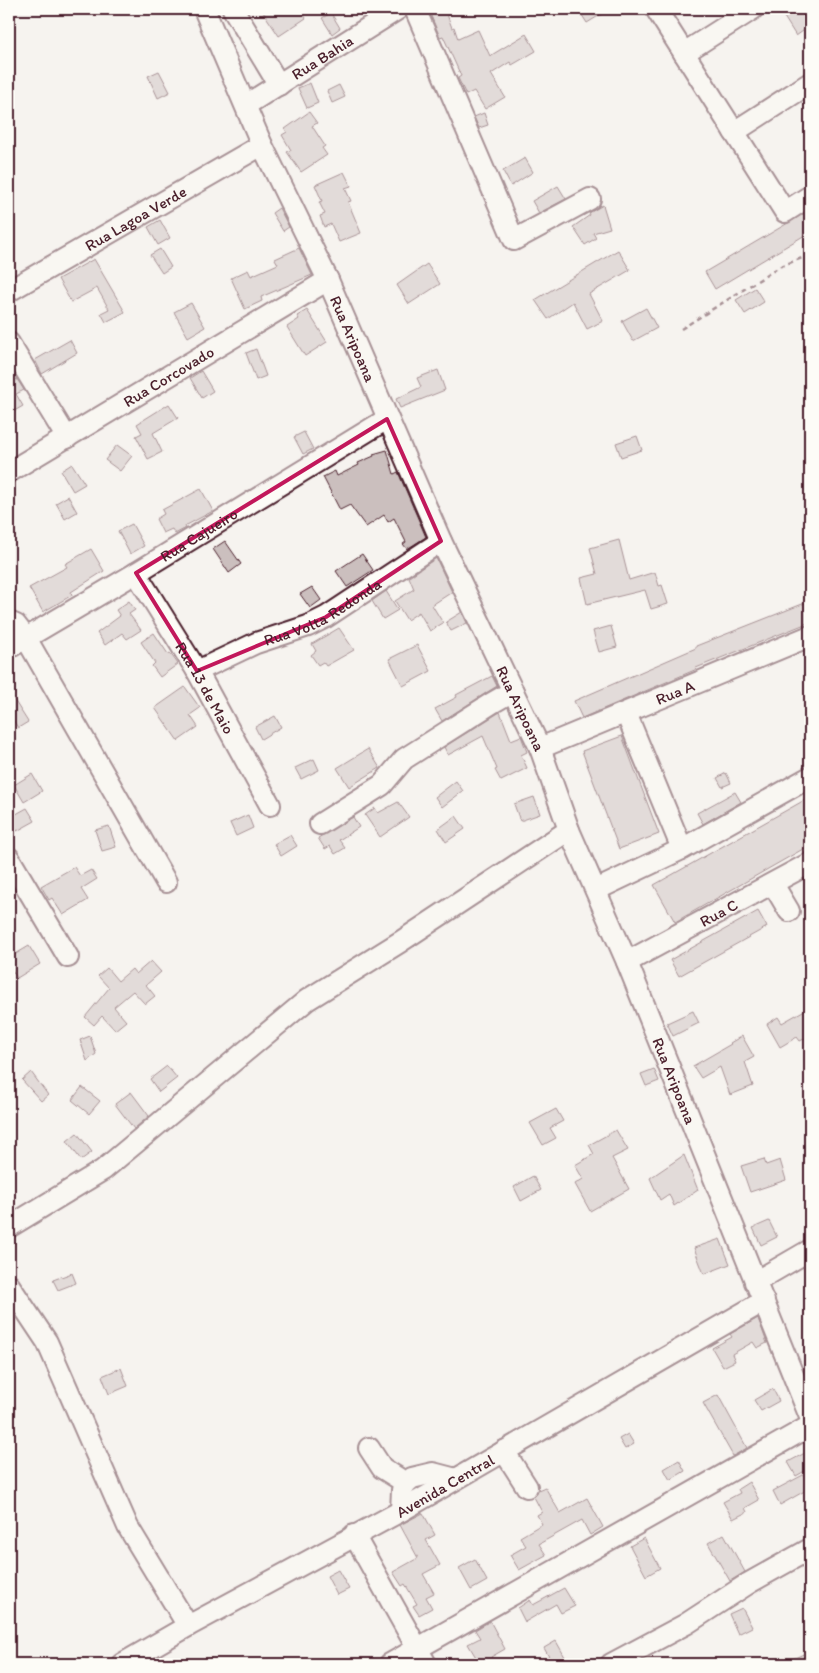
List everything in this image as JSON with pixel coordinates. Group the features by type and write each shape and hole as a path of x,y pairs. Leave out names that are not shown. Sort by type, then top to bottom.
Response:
{"street":[{"name":"Rua Aripoana","path":"204,9 262,145 328,280 441,541 540,748 569,830 628,962 810,1417"},
{"path":"233,9 279,85"},
{"name":"Rua Bahia","path":"246,105 398,9"},
{"path":"415,9 514,240 590,199"},
{"path":"656,9 785,212 810,196"},
{"path":"684,53 753,9"},
{"path":"734,132 810,83"},
{"name":"Rua Lagoa Verde","path":"9,292 262,145"},
{"name":"Rua Corcovado","path":"9,472 328,280"},
{"path":"9,343 67,438"},
{"name":"Rua Cajueiro","path":"17,643 136,573 387,419"},
{"name":"Rua Volta Redonda","path":"197,670 256,643 308,626 326,617 441,541"},
{"name":"Rua 13 de Maio","path":"136,573 197,670 270,805"},
{"path":"9,622 16,625 17,643 166,882"},
{"name":"Rua A","path":"540,748 810,636"},
{"path":"320,824 382,785 404,759 492,702 513,692"},
{"path":"626,713 682,849"},
{"path":"596,890 682,849 810,776"},
{"path":"9,1227 103,1170 307,1000 400,942 569,830"},
{"path":"9,858 68,957"},
{"name":"Rua C","path":"628,962 810,863"},
{"path":"773,884 789,911"},
{"path":"755,1282 810,1250"},
{"path":"9,1285 47,1342 128,1527 188,1626"},
{"name":"Avenida Central","path":"122,1664 188,1626 401,1511 764,1301"},
{"path":"390,1664 422,1656 810,1426"},
{"path":"369,1448 382,1468 406,1483"},
{"path":"504,1451 527,1487"},
{"path":"401,1511 402,1490 412,1478 433,1473 456,1479"},
{"path":"354,1535 422,1656"},
{"path":"612,1664 686,1624 749,1583 810,1549"}],"path":[{"path":"681,329 781,266 810,255"}],"highlighted area":[{"path":"387,419 441,541 326,617 197,671 136,573"}],"building":[{"path":"261,9 300,9 306,18 279,36"},
{"path":"428,9 445,9 458,39 478,30 490,56 526,34 536,51 512,65 510,62 491,74 505,97 485,109 474,91 466,95 458,78 461,76 443,36 440,37"},
{"path":"578,9 610,9 587,23"},
{"path":"779,9 801,9 810,26 796,36"},
{"path":"331,13 340,28 332,34 322,18"},
{"path":"159,71 170,92 158,98 148,76"},
{"path":"310,83 318,103 307,108 298,88"},
{"path":"339,85 345,97 332,103 327,91"},
{"path":"309,112 317,123 312,126 325,146 322,148 327,155 301,172 287,152 291,150 282,135 287,132 285,129"},
{"path":"484,113 488,125 479,128 474,117"},
{"path":"525,158 533,172 511,186 503,171"},
{"path":"344,172 351,186 345,188 351,201 348,202 361,233 339,242 331,224 324,227 320,216 325,214 319,202 322,201 315,185"},
{"path":"558,186 566,199 539,213 532,201"},
{"path":"603,205 610,228 593,233 596,238 585,245 573,227 590,215 589,213"},
{"path":"279,208 289,227 283,231 272,213"},
{"path":"810,210 810,232 715,289 705,272"},
{"path":"160,220 170,238 158,245 148,227"},
{"path":"299,248 312,275 261,297 262,301 245,309 231,278 248,270 251,276 278,264 275,259"},
{"path":"160,249 171,267 162,273 150,255"},
{"path":"618,250 630,270 589,294 603,321 587,329 573,302 548,319 535,300"},
{"path":"94,259 125,312 106,322 101,313 109,309 97,288 71,302 58,279"},
{"path":"427,264 440,284 409,304 397,285"},
{"path":"755,288 764,302 745,314 736,300"},
{"path":"191,303 205,327 188,337 174,312"},
{"path":"646,308 657,328 633,341 622,321"},
{"path":"307,310 327,342 305,356 287,327 299,319 297,316"},
{"path":"70,340 77,353 42,374 35,360"},
{"path":"256,349 266,376 256,380 246,353"},
{"path":"438,370 445,390 400,408 396,399 421,387 417,378"},
{"path":"201,371 213,391 202,398 190,378"},
{"path":"17,379 24,390 16,394 23,406 9,414 9,382"},
{"path":"169,404 178,418 153,433 162,452 148,459 136,436 142,433 137,424"},
{"path":"304,432 313,449 303,454 294,437"},
{"path":"637,436 642,450 621,457 616,443"},
{"path":"117,445 132,456 120,471 105,460"},
{"path":"387,450 394,474 398,472 426,537 407,549 403,544 406,542 394,518 388,522 384,515 366,527 350,505 340,510 323,477 335,471 337,476 374,456 373,454"},
{"path":"72,464 85,484 73,491 61,471"},
{"path":"201,489 213,511 185,526 186,528 175,534 172,529 163,533 156,519 164,514 162,510"},
{"path":"68,496 77,512 65,519 56,503"},
{"path":"132,524 144,546 130,554 118,531"},
{"path":"619,540 629,580 655,572 659,586 662,585 668,604 651,609 645,590 587,604 581,578 597,574 590,548"},
{"path":"225,541 241,564 229,573 213,549"},
{"path":"91,549 104,571 71,592 72,595 43,612 29,588 67,567 65,564"},
{"path":"362,554 373,570 347,587 336,571"},
{"path":"436,558 452,592 432,605 443,623 430,631 419,612 407,620 395,601 414,589 409,577"},
{"path":"312,587 321,600 310,608 300,594"},
{"path":"386,591 398,610 383,619 372,601"},
{"path":"129,601 135,610 129,614 141,630 127,639 122,633 105,645 97,633 120,616 116,610"},
{"path":"810,601 810,622 696,668 582,718 574,701 696,648 696,646"},
{"path":"462,612 467,623 451,631 446,622"},
{"path":"611,626 617,647 599,652 593,631"},
{"path":"339,628 354,650 326,666 323,662 318,665 311,655 316,651 312,644"},
{"path":"154,633 168,654 170,653 178,664 160,677 152,666 155,663 141,642"},
{"path":"417,645 431,671 403,686 389,659"},
{"path":"492,676 497,686 442,721 435,709 457,697 456,695"},
{"path":"185,687 200,708 190,715 198,727 178,741 155,708"},
{"path":"9,692 28,722 18,728 9,713"},
{"path":"500,712 511,740 521,736 527,752 521,755 527,768 501,781 483,736 448,755 444,747"},
{"path":"275,716 281,727 261,739 255,727"},
{"path":"622,736 659,834 619,849 582,751"},
{"path":"368,749 380,768 349,787 337,768"},
{"path":"314,759 319,770 301,779 295,768"},
{"path":"726,773 731,783 722,787 717,778"},
{"path":"32,774 42,791 24,802 14,785"},
{"path":"456,781 463,791 442,807 435,797"},
{"path":"735,792 741,802 703,824 697,813"},
{"path":"534,797 540,814 520,821 514,804"},
{"path":"810,797 810,845 675,922 654,885"},
{"path":"398,802 409,817 380,837 365,815 375,808 378,813"},
{"path":"27,808 35,821 17,831 9,818"},
{"path":"248,815 253,828 236,836 230,823"},
{"path":"456,816 465,829 446,842 438,829"},
{"path":"353,817 359,827 339,840 345,848 335,854 330,846 325,849 318,838"},
{"path":"109,826 116,847 102,851 95,830"},
{"path":"290,835 297,846 281,856 274,844"},
{"path":"74,867 80,876 91,870 97,879 81,889 88,900 63,915 52,898 49,900 41,886"},
{"path":"758,911 767,927 679,976 670,960"},
{"path":"29,946 40,964 17,978 9,965 9,958"},
{"path":"151,961 161,972 146,985 155,996 145,1004 133,991 114,1007 126,1021 115,1030 102,1016 94,1025 85,1017 109,988 98,976 107,968 118,981 132,969 136,974"},
{"path":"810,1007 810,1036 800,1041 797,1037 780,1047 767,1024 778,1017 782,1023"},
{"path":"693,1011 699,1023 673,1036 667,1023"},
{"path":"90,1036 96,1054 87,1061 80,1040"},
{"path":"742,1036 754,1057 745,1062 753,1086 730,1095 720,1067 701,1078 693,1066"},
{"path":"167,1066 177,1078 159,1092 150,1079"},
{"path":"654,1069 659,1081 646,1086 641,1074"},
{"path":"31,1072 48,1095 41,1101 22,1080"},
{"path":"82,1087 100,1101 89,1114 72,1100"},
{"path":"131,1092 149,1116 134,1129 115,1104"},
{"path":"556,1109 563,1121 550,1128 556,1138 543,1145 530,1123"},
{"path":"616,1130 628,1150 612,1158 629,1189 590,1211 575,1184 583,1179 575,1165 594,1154 589,1145"},
{"path":"77,1133 92,1152 81,1160 67,1141"},
{"path":"684,1155 698,1190 674,1206 669,1194 660,1200 650,1178"},
{"path":"764,1159 766,1165 780,1160 786,1180 750,1192 741,1166"},
{"path":"533,1176 541,1190 521,1201 514,1187"},
{"path":"769,1221 777,1237 761,1245 753,1228"},
{"path":"720,1239 730,1264 704,1274 694,1248"},
{"path":"72,1273 76,1283 58,1290 53,1280"},
{"path":"758,1318 767,1343 757,1348 753,1342 732,1354 735,1361 723,1367 712,1348 732,1337 730,1334"},
{"path":"121,1368 128,1386 109,1394 102,1376"},
{"path":"773,1389 779,1401 761,1411 754,1400"},
{"path":"718,1395 747,1448 733,1456 703,1403"},
{"path":"628,1434 634,1444 625,1449 619,1439"},
{"path":"805,1453 810,1462 810,1468 796,1476 788,1462"},
{"path":"679,1460 685,1471 670,1480 664,1469"},
{"path":"803,1475 810,1488 780,1505 773,1491"},
{"path":"749,1482 759,1500 745,1508 747,1512 733,1519 723,1502 740,1493 738,1489"},
{"path":"545,1487 560,1513 587,1498 603,1527 590,1535 582,1520 539,1544 546,1555 519,1570 510,1555 526,1546 520,1537 542,1524 537,1515 542,1512 534,1497 538,1490"},
{"path":"423,1513 435,1535 426,1540 440,1565 423,1574 434,1593 426,1597 432,1608 419,1615 413,1606 417,1604 405,1584 402,1586 393,1572 418,1558 400,1525"},
{"path":"724,1534 745,1572 730,1581 708,1543"},
{"path":"644,1538 660,1568 646,1576 630,1546"},
{"path":"475,1559 487,1581 471,1590 459,1568"},
{"path":"338,1570 349,1589 337,1595 327,1576"},
{"path":"564,1588 575,1606 561,1613 556,1604 525,1622 518,1608 530,1600 533,1605"},
{"path":"742,1608 752,1627 738,1634 729,1614"},
{"path":"490,1621 505,1649 491,1657 495,1664 480,1664 468,1644 480,1638 475,1630"},
{"path":"556,1641 565,1657 553,1664 544,1648"},
{"path":"810,1651 810,1664 782,1664"}]}
